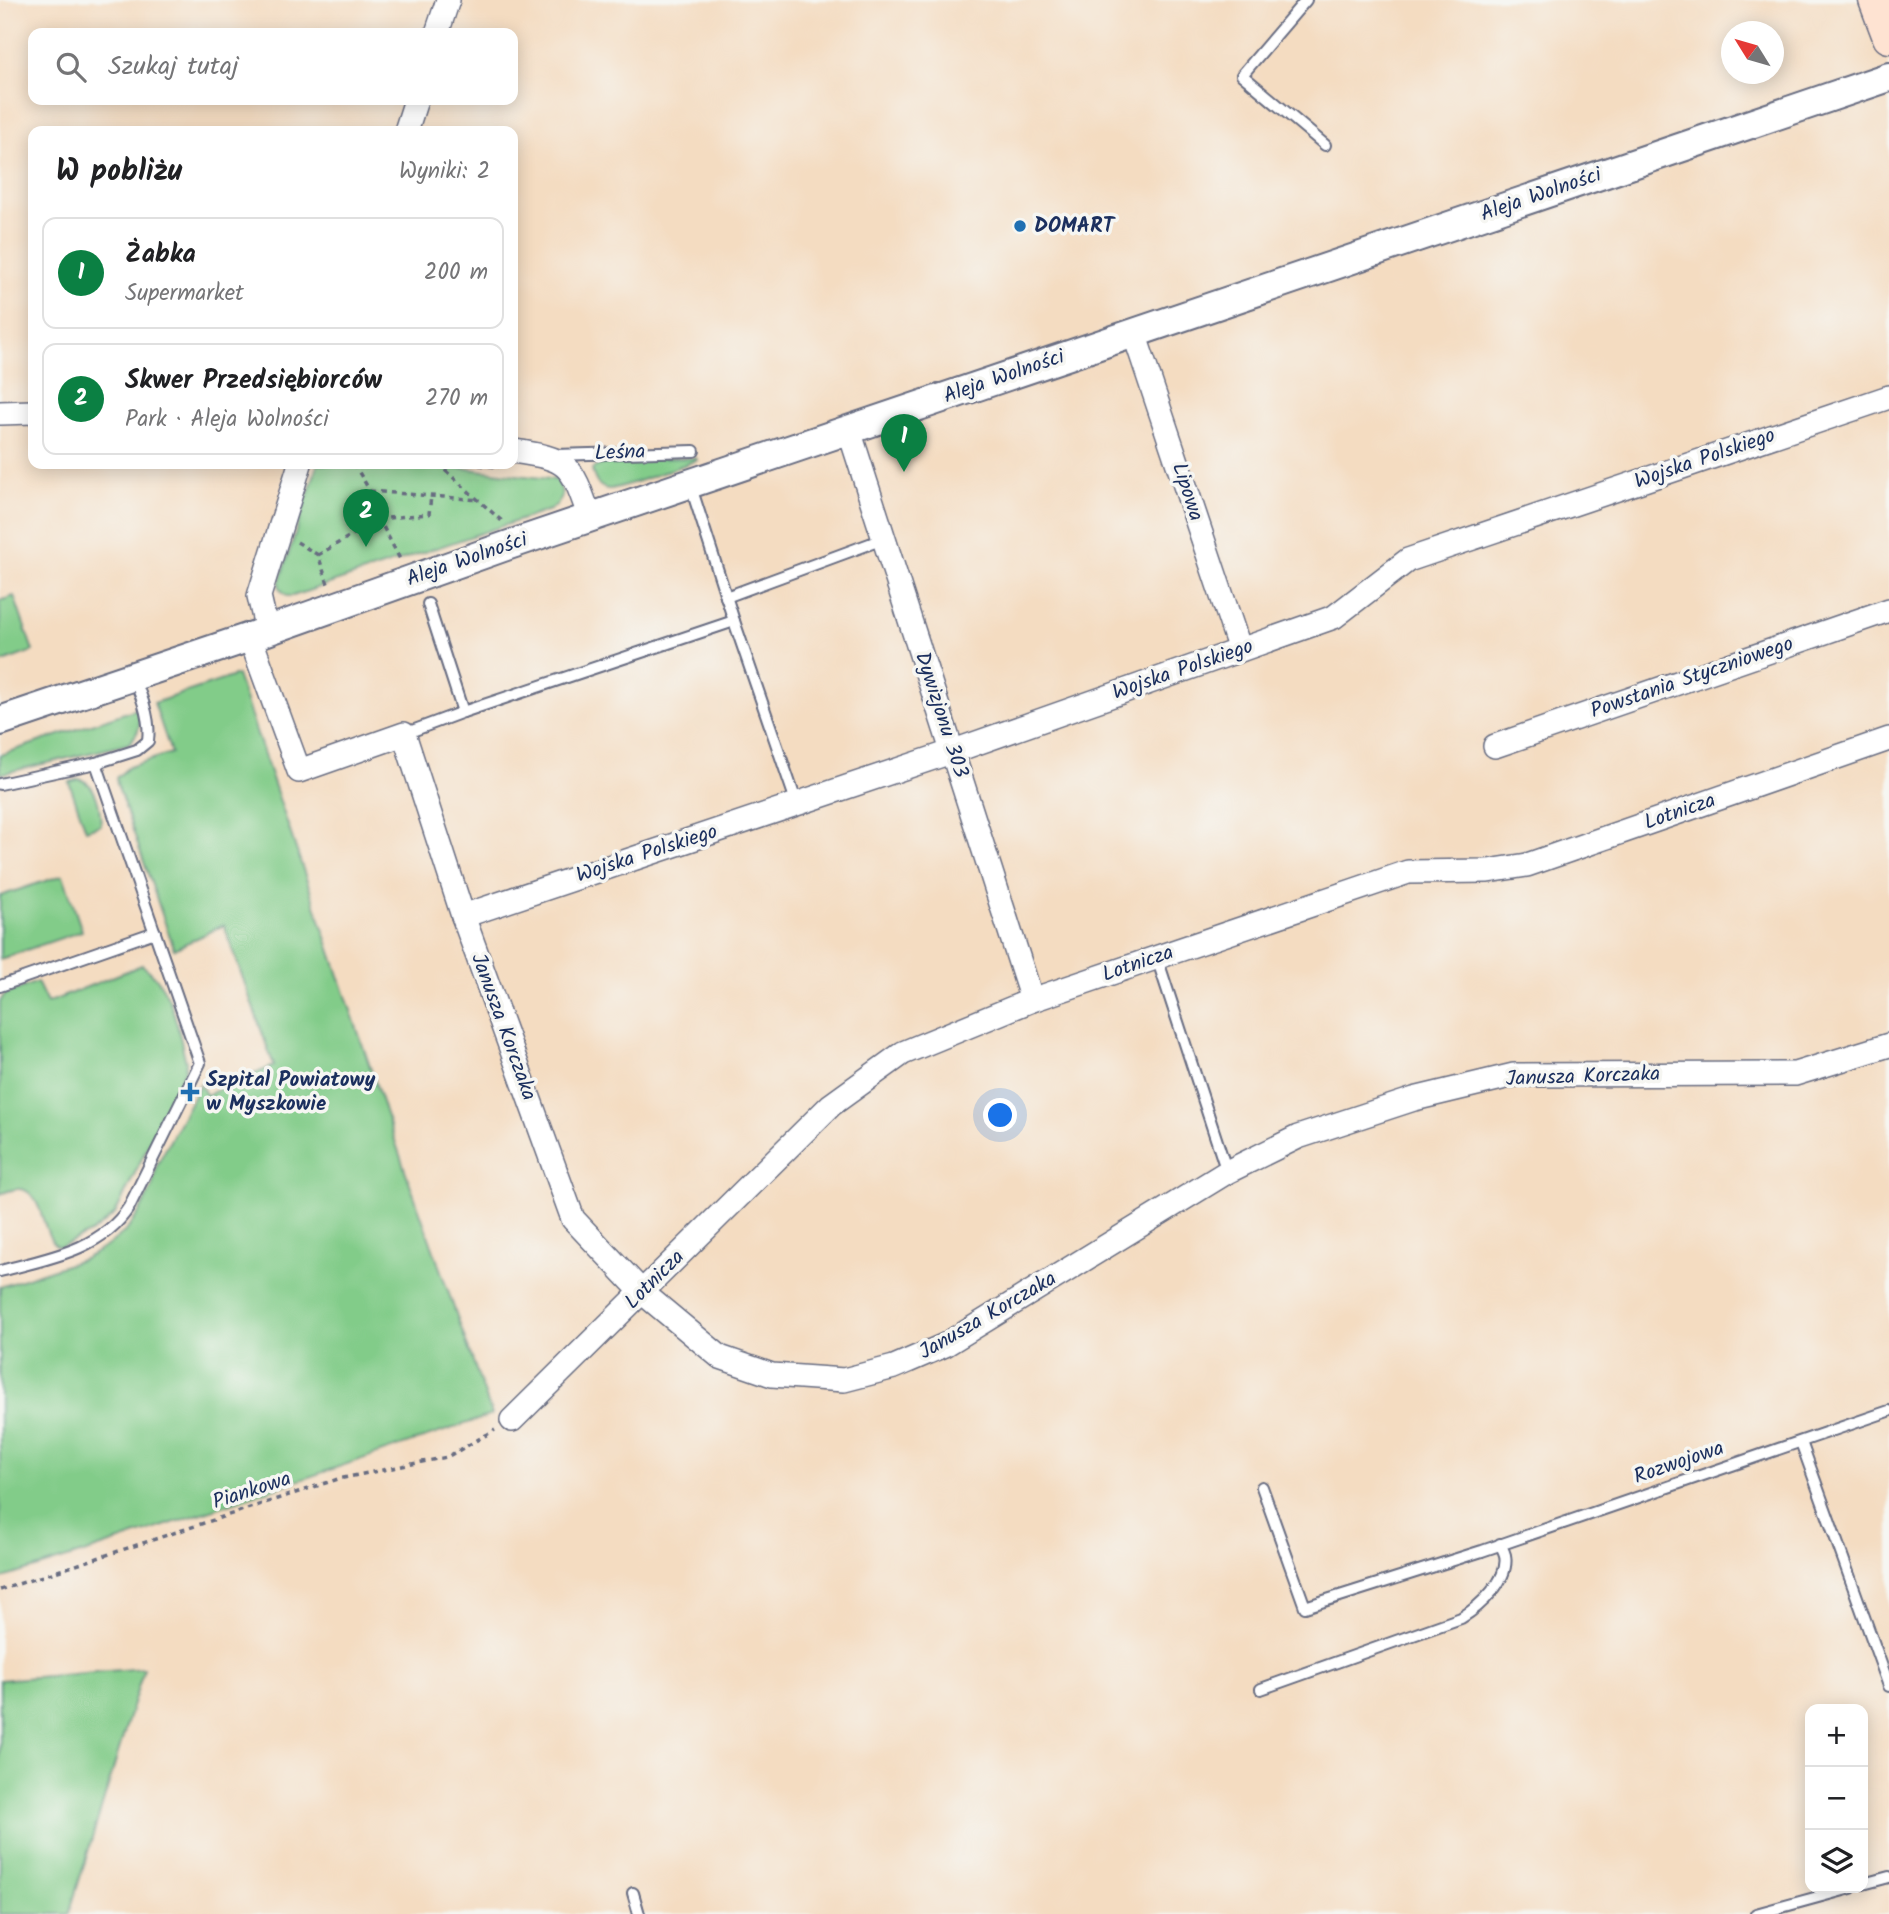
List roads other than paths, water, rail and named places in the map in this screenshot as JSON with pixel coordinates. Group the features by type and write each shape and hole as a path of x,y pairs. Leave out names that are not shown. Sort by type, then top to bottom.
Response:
{"main road":[{"path":"1875,0 1889,37"}],"street":[{"path":"439,28 448,0"},
{"name":"Aleja Wolności","path":"0,721 1889,77"},
{"path":"408,126 414,105"},
{"name":"Lipowa","path":"1134,333 1240,650"},
{"name":"Wojska Polskiego","path":"463,916 954,751 1334,617 1408,559 1889,397"},
{"path":"0,412 28,412"},
{"name":"Dywizjonu 303","path":"849,430 1032,1000"},
{"name":"Leśna","path":"518,459 545,455 562,462 573,474 590,518"},
{"path":"298,469 259,596 259,634 299,771 404,734"},
{"name":"Powstania Styczniowego","path":"1494,746 1889,610"},
{"name":"Janusza Korczaka","path":"404,734 463,916 573,1219 643,1293 720,1357 772,1375 844,1380 894,1367 945,1345 1227,1172 1298,1137 1414,1099 1514,1075 1795,1074 1889,1045"},
{"name":"Lotnicza","path":"512,1420 831,1105 903,1054 1032,1000 1408,872 1488,872 1527,865 1889,739"}],"lane":[{"path":"1306,0 1241,75 1325,145"},
{"name":"Leśna","path":"545,455 694,451"},
{"path":"690,484 797,804"},
{"path":"726,597 883,538"},
{"path":"428,604 463,712"},
{"path":"404,734 734,621"},
{"path":"0,784 96,763 137,750 148,741 150,728 133,677"},
{"path":"0,1271 90,1242 104,1235 116,1224 129,1207 200,1063 96,763"},
{"path":"0,986 155,932"},
{"path":"1157,958 1227,1172"},
{"name":"Rozwojowa","path":"1262,1488 1305,1607 1482,1551 1889,1411"},
{"path":"1801,1442 1889,1686"},
{"path":"1261,1689 1461,1618 1477,1608 1489,1596 1498,1581 1505,1556 1500,1544"},
{"path":"1868,1883 1889,1877"},
{"path":"633,1893 639,1914"},
{"path":"1756,1914 1833,1893"}],"place":[{"name":"DOMART","path":"1020,226"},
{"name":"Żabka","path":"904,472"},
{"name":"Skwer Przedsiębiorców","path":"366,547"},
{"name":"Szpital Powiatowy w Myszkowie","path":"190,1092"}]}
